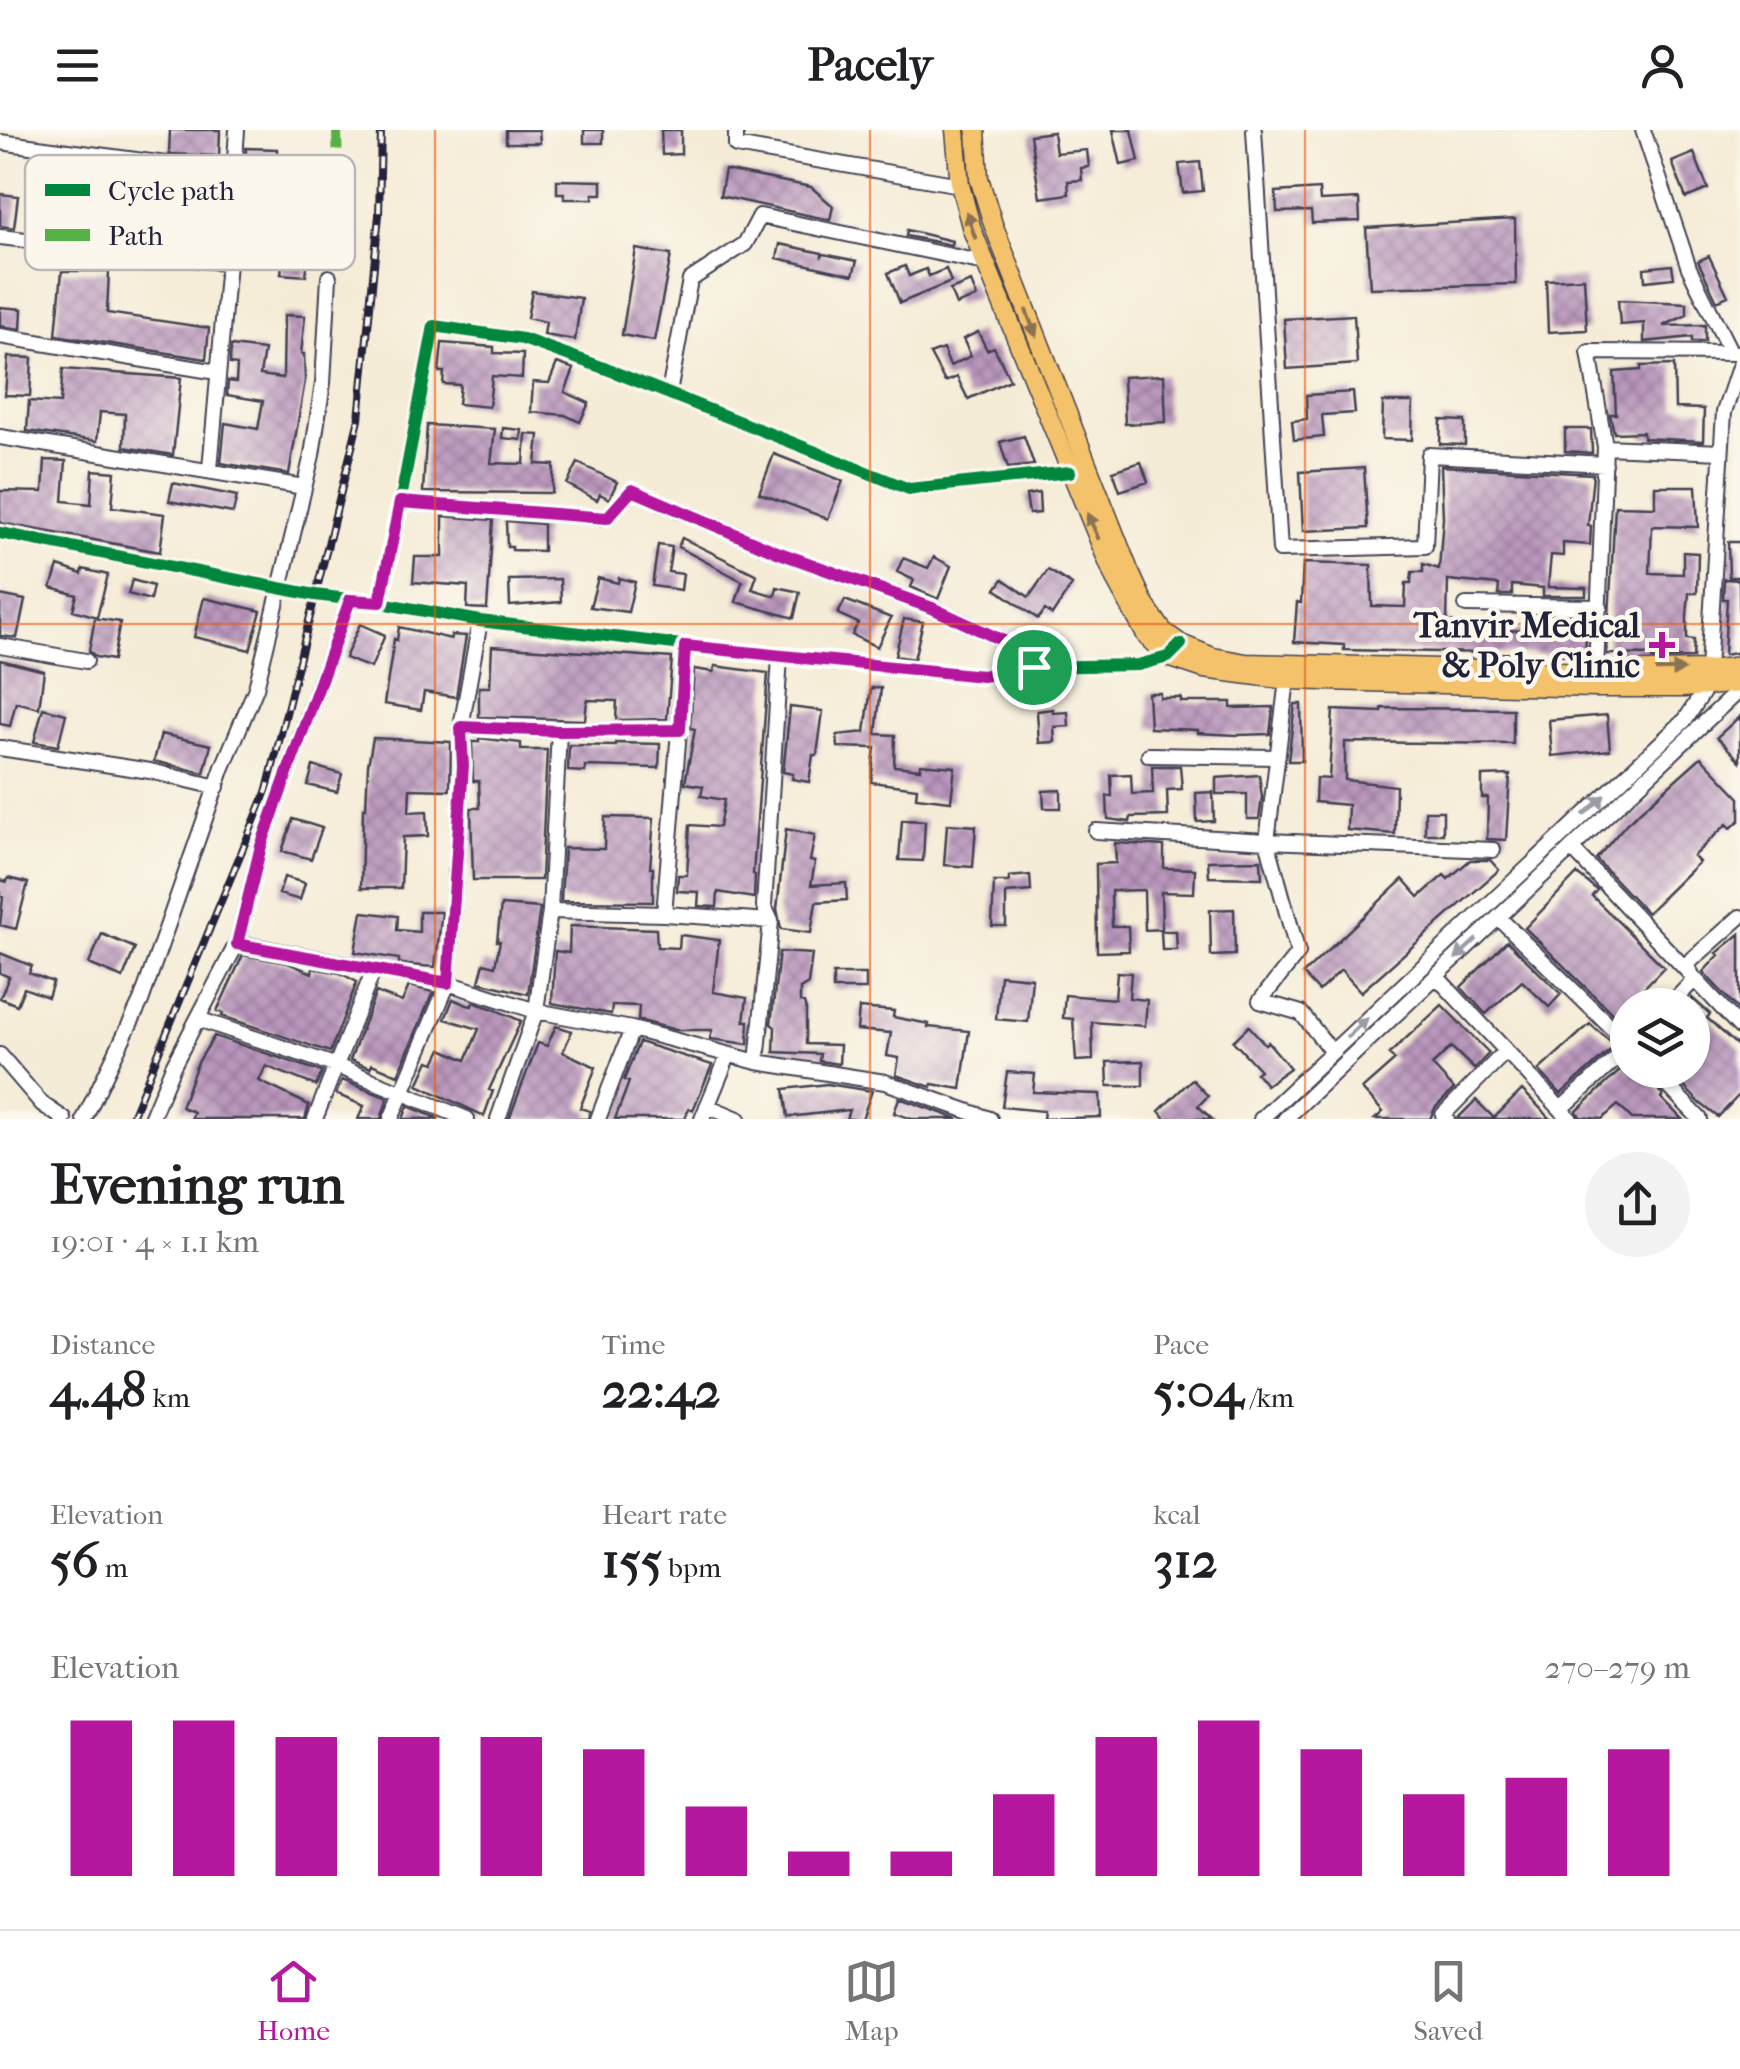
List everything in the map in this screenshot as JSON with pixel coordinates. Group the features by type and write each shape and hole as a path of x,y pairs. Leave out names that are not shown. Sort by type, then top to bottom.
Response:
{"main road":[{"path":"956,130 960,186 985,262 1130,611 1147,637 1204,670 1287,680 1595,688 1709,678 1740,666"},
{"path":"976,130 980,178 993,224 1130,573 1175,650 1246,663 1596,672 1709,678 1740,686"}],"street":[{"path":"235,155 236,130"},
{"path":"736,130 736,146 960,186"},
{"path":"1254,130 1280,550 1425,546 1429,455 1605,464"},
{"path":"1261,1119 1686,719 1709,678 1724,412 1737,357 1689,268 1643,130"},
{"path":"0,142 98,155"},
{"path":"669,393 690,280 746,244 760,216 985,262"},
{"path":"0,238 25,241"},
{"path":"210,469 227,270"},
{"path":"84,1119 141,1001 256,688 304,487 323,383 329,277"},
{"path":"380,602 434,326 522,340 669,393 909,489 1070,472"},
{"path":"0,336 217,372"},
{"path":"1596,672 1605,447 1590,352 1737,357"},
{"path":"0,438 304,487"},
{"path":"1605,447 1721,452"},
{"path":"400,502 607,518 632,490 777,552 932,608 1032,654 1034,667"},
{"path":"0,533 480,621 780,657 982,676 1034,667 1138,665 1175,650"},
{"path":"150,1119 237,944 261,846 350,600"},
{"path":"1466,606 1600,607"},
{"path":"391,1119 448,983 463,766 461,727 480,621"},
{"path":"0,646 86,662"},
{"path":"664,914 685,646"},
{"path":"757,1062 771,921 764,906 780,657"},
{"path":"1287,680 1267,841 1298,953 1260,1000 1301,1013 1332,1052"},
{"path":"1285,1119 1573,850 1740,686"},
{"path":"461,727 680,730"},
{"path":"498,1119 536,1011 550,911 559,731"},
{"path":"0,748 217,787"},
{"path":"1149,755 1276,756"},
{"path":"1096,831 1492,850"},
{"path":"1573,850 1740,1027"},
{"path":"550,911 771,921"},
{"path":"1695,980 1686,965 1740,917"},
{"path":"1500,918 1610,1028"},
{"path":"237,944 448,983 536,1011 632,1029 728,1056 885,1082 980,1118"},
{"path":"315,1119 374,968"},
{"path":"1436,977 1566,1114 1610,1066"},
{"path":"1687,988 1695,980"},
{"path":"198,1019 334,1065 468,1119"},
{"path":"598,1119 632,1029"},
{"path":"1443,1118 1506,1051"},
{"path":"0,1055 42,1104 64,1119"},
{"path":"728,1056 704,1113 738,1119"},
{"path":"1670,1088 1700,1119"}],"building":[{"path":"170,130 220,130 219,155 169,154"},
{"path":"506,130 539,130 540,143 506,143"},
{"path":"584,130 603,130 603,143 584,143"},
{"path":"661,130 681,130 681,154 662,155"},
{"path":"1113,130 1132,130 1139,161 1121,165"},
{"path":"1053,132 1056,153 1087,150 1089,167 1081,168 1082,180 1068,181 1069,194 1040,198 1030,135"},
{"path":"246,148 277,149 277,155 246,155"},
{"path":"1694,153 1708,189 1686,198 1672,162"},
{"path":"1200,162 1203,191 1183,193 1179,164"},
{"path":"725,170 811,187 833,206 830,220 720,196"},
{"path":"557,180 602,181 602,194 593,194 593,199 564,199 564,193 557,193"},
{"path":"1319,189 1320,201 1359,199 1360,221 1312,223 1311,211 1277,212 1276,192"},
{"path":"0,194 18,196 14,228 0,226"},
{"path":"1515,219 1516,284 1370,288 1366,228"},
{"path":"907,230 952,241 951,245 906,236"},
{"path":"780,244 857,261 853,275 777,258"},
{"path":"636,249 671,255 654,341 622,335"},
{"path":"1709,256 1728,296 1717,301 1698,261"},
{"path":"1672,265 1674,278 1645,281 1644,268"},
{"path":"905,266 909,276 926,269 929,276 946,269 951,282 900,303 888,273"},
{"path":"281,270 307,270 306,276 281,274"},
{"path":"62,271 109,271 107,313 209,328 206,359 56,335"},
{"path":"1584,278 1587,330 1548,332 1546,280"},
{"path":"971,282 977,297 956,305 950,290"},
{"path":"532,291 581,298 575,340 544,335 546,322 527,318"},
{"path":"1618,300 1687,303 1687,315 1663,326 1705,325 1705,342 1692,342 1692,337 1644,342 1644,323 1620,325"},
{"path":"0,307 22,309 21,329 0,326"},
{"path":"284,315 305,316 301,354 305,381 289,474 221,463 225,423 258,429 263,401 227,395 228,381 236,382 237,365 230,364 231,346 264,350 260,375 283,378"},
{"path":"1354,315 1357,364 1287,369 1284,319"},
{"path":"978,332 987,350 994,347 1010,380 968,399 957,377 945,382 930,354 943,349 950,366 971,356 963,339"},
{"path":"442,343 494,347 494,353 523,354 522,378 492,376 489,407 458,404 460,385 443,384 444,372 439,372"},
{"path":"8,357 32,358 30,396 5,395"},
{"path":"557,363 574,369 565,392 589,403 580,422 565,415 531,412 533,382 549,383"},
{"path":"1674,365 1675,408 1704,409 1703,441 1643,438 1643,432 1614,433 1610,414 1616,414 1614,372"},
{"path":"63,369 181,378 173,455 124,447 125,414 100,412 97,441 27,431 29,401 60,403"},
{"path":"1164,375 1166,422 1125,424 1123,377"},
{"path":"1353,392 1355,413 1322,415 1324,437 1294,440 1292,421 1307,419 1306,395"},
{"path":"1383,402 1413,402 1412,440 1382,439"},
{"path":"1441,420 1465,421 1465,445 1440,444"},
{"path":"427,425 495,429 491,463 524,464 526,434 539,435 536,464 554,465 552,493 423,492"},
{"path":"503,428 522,430 521,440 502,438"},
{"path":"1565,429 1591,429 1592,453 1565,451"},
{"path":"1024,436 1034,465 1008,468 1000,442"},
{"path":"774,454 843,481 828,519 759,493"},
{"path":"45,460 66,461 63,501 91,504 93,470 115,472 112,507 165,514 160,552 0,523 0,491 43,492"},
{"path":"1141,462 1148,482 1120,491 1113,471"},
{"path":"578,463 617,482 609,499 600,494 597,500 567,484"},
{"path":"1441,466 1593,474 1590,545 1563,543 1563,556 1551,555 1548,587 1586,588 1586,596 1543,596 1543,588 1512,585 1512,595 1498,595 1499,585 1448,580 1447,622 1455,623 1456,630 1550,631 1550,617 1587,617 1585,655 1344,650 1344,645 1294,642 1303,563 1371,565 1372,606 1405,607 1406,583 1411,583 1412,572 1423,572 1423,564 1439,569 1443,518"},
{"path":"1364,468 1368,528 1303,531 1300,472"},
{"path":"173,483 237,496 233,513 169,501"},
{"path":"1655,486 1696,486 1698,527 1652,526 1650,573 1683,574 1683,552 1698,553 1697,593 1689,593 1687,616 1687,639 1694,640 1693,658 1607,654 1615,506 1655,507"},
{"path":"1039,493 1040,513 1029,514 1026,495"},
{"path":"443,516 493,520 487,609 467,608 468,586 413,582 415,557 443,557"},
{"path":"506,521 543,524 543,551 507,547"},
{"path":"682,538 757,575 752,589 775,596 777,587 800,592 794,618 736,602 744,582 678,547"},
{"path":"1728,542 1740,542 1740,577 1729,577"},
{"path":"658,545 672,547 668,572 683,574 681,590 652,586"},
{"path":"934,557 951,566 938,599 911,587 914,580 897,572 903,558 928,568"},
{"path":"58,566 82,574 83,569 108,575 97,617 73,610 77,595 51,588"},
{"path":"1048,570 1072,585 1052,615 1045,610 1038,619 996,589 1003,579 1029,597"},
{"path":"598,578 635,582 628,612 590,607"},
{"path":"560,579 561,602 510,606 509,580"},
{"path":"1724,579 1739,580 1740,652 1724,655 1727,599 1723,599"},
{"path":"132,580 153,586 150,600 128,594"},
{"path":"0,595 25,600 17,638 0,636"},
{"path":"204,598 261,611 250,650 194,637"},
{"path":"845,600 891,618 877,647 852,635 858,623 838,614"},
{"path":"95,618 120,622 113,660 96,657 89,651"},
{"path":"904,619 923,622 914,659 895,656"},
{"path":"360,624 385,635 371,668 345,658"},
{"path":"399,627 451,639 451,635 466,636 456,697 424,692 421,710 384,704"},
{"path":"492,646 672,658 667,719 616,720 617,701 587,700 585,720 479,717 479,687 490,687"},
{"path":"0,660 44,671 39,708 16,702 10,726 0,724"},
{"path":"715,666 768,673 754,898 718,892 717,907 698,906 699,892 677,891 678,875 687,875 690,825 719,827 724,800 701,796 703,786 685,783 695,729 690,728 694,669 714,672"},
{"path":"871,688 881,688 876,734 895,735 894,766 955,767 951,801 916,797 917,788 871,782 875,748 838,747 837,735 865,732"},
{"path":"1148,693 1160,693 1160,698 1181,698 1181,702 1231,702 1231,708 1273,707 1270,734 1150,728"},
{"path":"1295,704 1301,704 1302,761 1288,761"},
{"path":"790,707 823,711 809,782 792,779 793,774 783,772"},
{"path":"43,708 66,714 58,746 34,742"},
{"path":"1382,708 1513,709 1513,744 1345,742 1345,780 1396,786 1395,834 1347,830 1348,805 1315,802 1316,778 1329,779 1333,710 1382,712"},
{"path":"1053,709 1053,713 1068,712 1069,726 1054,727 1055,742 1039,743 1037,711"},
{"path":"1607,715 1610,750 1552,756 1549,720"},
{"path":"1740,716 1740,761 1717,737"},
{"path":"161,734 211,745 204,773 154,761"},
{"path":"373,738 451,742 450,790 410,789 409,812 427,811 428,836 403,837 401,888 361,888 363,808"},
{"path":"479,738 521,743 521,750 547,750 541,880 473,880 471,808 480,808 479,781 473,781 472,742 479,742"},
{"path":"660,744 659,768 585,766 585,772 568,771 569,745"},
{"path":"1701,757 1740,798 1740,820 1731,828 1727,824 1693,856 1699,862 1647,913 1596,859 1627,823"},
{"path":"313,766 342,774 337,792 308,785"},
{"path":"1152,766 1180,766 1182,789 1167,790 1168,816 1131,817 1130,822 1108,819 1111,775 1131,774 1132,794 1153,793"},
{"path":"1259,775 1259,819 1247,819 1247,794 1216,794 1216,778"},
{"path":"1510,775 1506,840 1487,839 1488,798 1482,798 1482,776"},
{"path":"1061,790 1061,808 1044,808 1043,791"},
{"path":"1213,792 1214,821 1197,822 1196,793"},
{"path":"1425,811 1443,811 1443,834 1425,834"},
{"path":"605,817 654,818 650,868 653,902 561,901 564,848 604,849"},
{"path":"293,819 322,828 311,859 282,851"},
{"path":"902,820 925,821 923,861 899,860"},
{"path":"947,824 976,826 973,867 944,865"},
{"path":"786,829 815,835 811,885 846,883 847,900 816,902 811,933 781,929 777,909"},
{"path":"1115,843 1164,846 1164,868 1195,869 1194,893 1161,892 1162,929 1145,930 1144,890 1111,891 1112,926 1128,926 1129,951 1097,952 1096,864 1116,863"},
{"path":"1261,860 1262,878 1209,877 1208,861"},
{"path":"1470,860 1490,860 1499,870 1361,992 1341,970 1319,991 1303,974 1403,879 1419,897 1444,875 1448,879"},
{"path":"1577,874 1597,890 1592,896 1664,967 1644,988 1610,988 1610,1011 1525,928"},
{"path":"1030,875 1031,891 1006,893 1006,926 992,926 994,882"},
{"path":"284,877 305,883 300,900 279,894"},
{"path":"8,878 28,883 16,929 0,925 0,880 7,882"},
{"path":"501,905 540,908 528,994 479,982 484,963 495,966"},
{"path":"1234,909 1235,955 1211,956 1210,910"},
{"path":"362,912 398,916 397,930 419,932 419,912 442,912 435,967 408,965 399,963 399,959 355,952"},
{"path":"570,926 656,929 657,947 679,948 680,935 719,940 713,992 747,998 744,1021 749,1021 748,1044 710,1039 712,1030 676,1030 638,1020 639,1006 612,1005 611,1014 552,1003 555,951 569,953"},
{"path":"1161,931 1176,931 1177,950 1162,950"},
{"path":"102,934 135,948 123,978 89,964"},
{"path":"1740,934 1740,1011 1703,972 1717,953"},
{"path":"1507,941 1561,994 1549,1007 1522,981 1486,1014 1461,987"},
{"path":"779,952 812,954 808,984 800,989 800,1002 806,1010 806,1044 840,1045 839,1064 819,1061 820,1054 774,1052 775,1027 771,1024"},
{"path":"0,953 32,966 29,973 53,982 48,997 24,988 17,1005 0,998 9,977 0,973"},
{"path":"243,955 288,963 312,973 313,968 340,973 357,982 330,1052 217,1011"},
{"path":"1117,972 1131,973 1129,998 1147,1000 1145,1026 1092,1022 1093,1060 1076,1061 1073,1019 1063,1018 1065,995 1115,999"},
{"path":"833,974 866,974 866,989 833,989"},
{"path":"1000,975 1032,978 1028,1022 996,1019"},
{"path":"409,986 433,992 398,1075 350,1060 376,992 402,1002"},
{"path":"453,999 472,1006 473,1002 521,1021 489,1090 493,1091 484,1116 418,1085 429,1061 435,1063 442,1049 466,1060 479,1029 445,1019"},
{"path":"1442,1005 1489,1053 1474,1069 1451,1047 1432,1065 1454,1089 1430,1119 1375,1119 1383,1112 1362,1089 1395,1060 1389,1054"},
{"path":"859,1008 894,1011 893,1017 929,1024 928,1027 969,1031 961,1089 932,1084 931,1087 896,1075 899,1058 887,1056 891,1033 857,1030"},
{"path":"1710,1021 1740,1048 1740,1094 1718,1117 1685,1088 1710,1088"},
{"path":"1590,1024 1610,1042 1610,1050 1561,1094 1539,1070"},
{"path":"556,1026 572,1031 563,1052 596,1067 580,1108 590,1111 588,1119 509,1119 538,1043 547,1046"},
{"path":"1249,1026 1290,1068 1266,1085 1256,1073 1260,1070 1233,1041"},
{"path":"214,1036 322,1072 316,1086 266,1066 259,1081 309,1105 305,1119 191,1119 194,1112 181,1107 197,1064"},
{"path":"639,1042 712,1065 693,1110 689,1108 685,1119 615,1119 629,1082 624,1080"},
{"path":"1143,1061 1143,1086 1108,1086 1107,1062"},
{"path":"1007,1072 1035,1074 1033,1092 1100,1094 1101,1117 1043,1119 1044,1111 1002,1107"},
{"path":"1192,1079 1208,1096 1198,1106 1212,1119 1166,1119 1159,1111"},
{"path":"342,1080 388,1098 381,1119 358,1119 364,1106 336,1094"},
{"path":"1610,1080 1610,1088 1657,1088 1661,1098 1682,1119 1632,1119 1618,1105 1602,1119 1580,1117 1577,1111"},
{"path":"827,1084 872,1091 862,1119 846,1119 849,1110 788,1117 784,1089"},
{"path":"1522,1090 1551,1119 1457,1119 1476,1100 1494,1118"},
{"path":"899,1098 958,1119 912,1119 894,1113"},
{"path":"408,1106 439,1119 403,1119"}],"railway":[{"path":"131,1119 267,790 359,419 379,215 381,130"}],"marked path":[{"path":"337,130 338,155"}],"cycle path":[{"path":"381,603 434,326 523,339 909,489 1070,472"},
{"path":"0,533 315,595 480,621 800,659 981,676 1033,667 1138,665 1168,657 1181,644"}],"place":[{"name":"Tanvir Medical & Poly Clinic","path":"1662,645"}],"route":[{"path":"632,490 777,552 932,608 1032,654 1034,667 982,676 685,646 680,730 461,727 463,766 448,983 237,944 261,846 350,600 380,602 400,502 607,518 632,490"}]}
